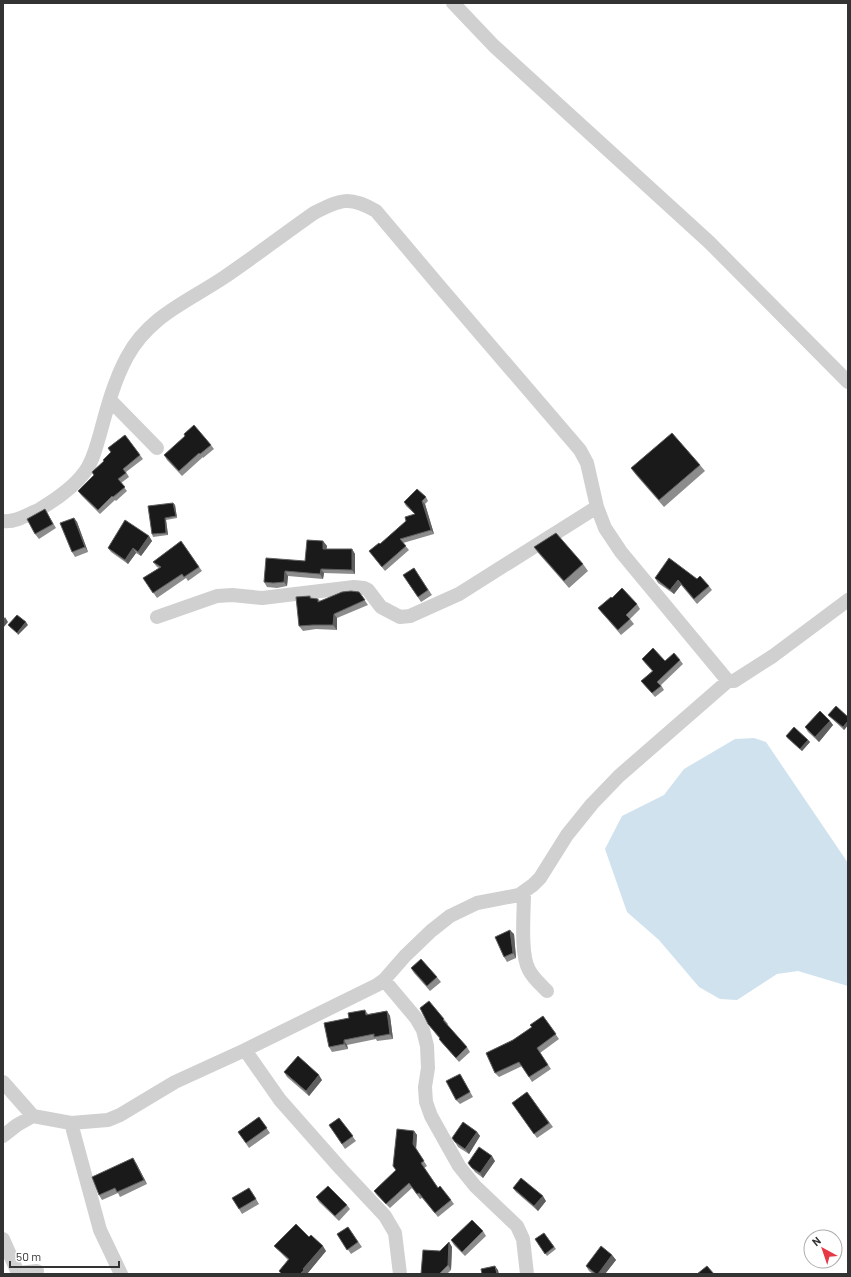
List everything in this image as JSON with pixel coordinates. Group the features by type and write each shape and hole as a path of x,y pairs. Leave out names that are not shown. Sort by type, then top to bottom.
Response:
{"street":[{"path":"453,3 494,46 709,242 848,382"},
{"path":"3,521 7,522 22,518 48,504 67,490 84,473 93,458 116,381 132,350 153,323 171,309 223,278 314,213 330,204 345,200 362,203 376,211 580,450 587,462 597,507 604,528 621,552 728,681"},
{"path":"110,400 157,448"},
{"path":"157,617 217,596 232,595 262,598 354,587 368,590 381,607 400,617 410,616 459,594 597,507"},
{"path":"3,1082 33,1116 71,1123 108,1120 120,1115 175,1082 245,1050 377,985 384,980 431,931 450,916 477,903 524,893 540,878 567,835 592,804 618,776 728,681 734,681 773,656 848,600"},
{"path":"524,893 524,946 526,963 531,974 547,991"},
{"path":"384,980 416,1018 423,1030 428,1046 428,1068 425,1095 431,1116 458,1166 475,1186 517,1226 523,1239 527,1274"},
{"path":"245,1050 280,1100 385,1216 395,1233 400,1274"},
{"path":"3,1136 17,1125 33,1116"},
{"path":"71,1123 100,1230 121,1274"},
{"path":"3,1238 18,1273 37,1271"}],"water":[{"path":"754,738 766,742 848,863 848,986 798,971 777,974 737,1000 720,999 699,987 659,940 627,912 605,849 622,816 664,795 684,769 735,739"}],"building":[{"path":"194,425 211,445 200,454 199,453 179,471 164,455 185,436 184,434"},
{"path":"672,433 700,465 659,500 631,468"},
{"path":"125,435 140,455 123,469 126,473 118,479 125,487 113,497 112,496 98,510 78,491 94,475 92,472 111,452 108,448"},
{"path":"417,489 426,497 422,501 431,530 400,539 406,546 382,567 369,551 379,543 380,544 406,521 405,517 415,514 404,502"},
{"path":"173,503 176,516 165,518 166,533 152,534 148,506"},
{"path":"45,509 53,524 35,534 27,519"},
{"path":"74,518 85,547 72,552 60,523"},
{"path":"125,520 149,536 138,552 133,548 125,560 108,548"},
{"path":"556,533 583,564 564,581 534,547"},
{"path":"307,540 323,541 323,549 352,549 352,570 321,569 320,574 285,571 284,582 264,582 266,558 305,561"},
{"path":"181,541 199,567 184,577 182,574 153,593 143,578 161,567 153,562"},
{"path":"669,558 697,579 700,576 709,586 694,599 678,580 670,590 655,578"},
{"path":"414,568 428,590 418,597 403,575"},
{"path":"622,588 637,604 626,615 630,619 618,630 598,608 611,597 612,598"},
{"path":"342,592 359,592 365,600 334,614 333,625 299,626 296,597 310,596 310,598 318,599 318,602"},
{"path":"17,615 26,622 17,633 8,625"},
{"path":"653,648 665,661 674,653 680,660 657,682 661,686 652,693 641,681 653,671 642,659"},
{"path":"836,706 848,717 848,721 843,727 828,715"},
{"path":"820,711 830,721 815,737 805,727"},
{"path":"794,727 808,740 800,749 786,736"},
{"path":"510,930 513,953 504,957 495,937"},
{"path":"421,959 437,977 427,986 411,968"},
{"path":"429,1001 444,1019 443,1020 467,1047 456,1058 428,1024 420,1008"},
{"path":"365,1010 366,1015 387,1011 390,1034 374,1037 374,1034 344,1040 344,1044 329,1047 324,1023 349,1018 348,1013"},
{"path":"543,1016 556,1034 537,1048 548,1065 529,1077 519,1062 495,1073 486,1053 513,1040 532,1027 530,1025"},
{"path":"298,1056 319,1075 306,1091 284,1072"},
{"path":"460,1074 470,1092 456,1100 446,1081"},
{"path":"527,1092 549,1123 534,1134 512,1103"},
{"path":"259,1117 267,1128 246,1143 238,1132"},
{"path":"339,1118 353,1136 342,1144 329,1125"},
{"path":"463,1122 477,1132 465,1149 452,1138"},
{"path":"397,1129 414,1131 413,1144 424,1161 421,1163 438,1188 440,1186 451,1200 435,1213 409,1183 386,1204 374,1191 396,1170 393,1166"},
{"path":"479,1147 492,1156 480,1173 472,1168 468,1163"},
{"path":"133,1158 144,1180 117,1192 115,1188 99,1195 92,1177"},
{"path":"521,1178 543,1196 534,1206 513,1188"},
{"path":"328,1186 347,1205 335,1216 316,1197"},
{"path":"249,1188 256,1199 239,1209 232,1198"},
{"path":"472,1220 483,1231 462,1252 451,1240"},
{"path":"296,1224 309,1237 311,1235 323,1246 300,1274 280,1274 281,1273 279,1271 289,1259 274,1246"},
{"path":"348,1227 358,1242 347,1250 337,1234"},
{"path":"544,1233 554,1247 545,1254 535,1239"},
{"path":"449,1242 448,1265 439,1274 421,1274 423,1250 440,1251"},
{"path":"601,1246 612,1255 598,1274 596,1274 586,1266"},
{"path":"495,1266 497,1274 482,1274 481,1269"},
{"path":"707,1266 714,1274 697,1274"}]}
